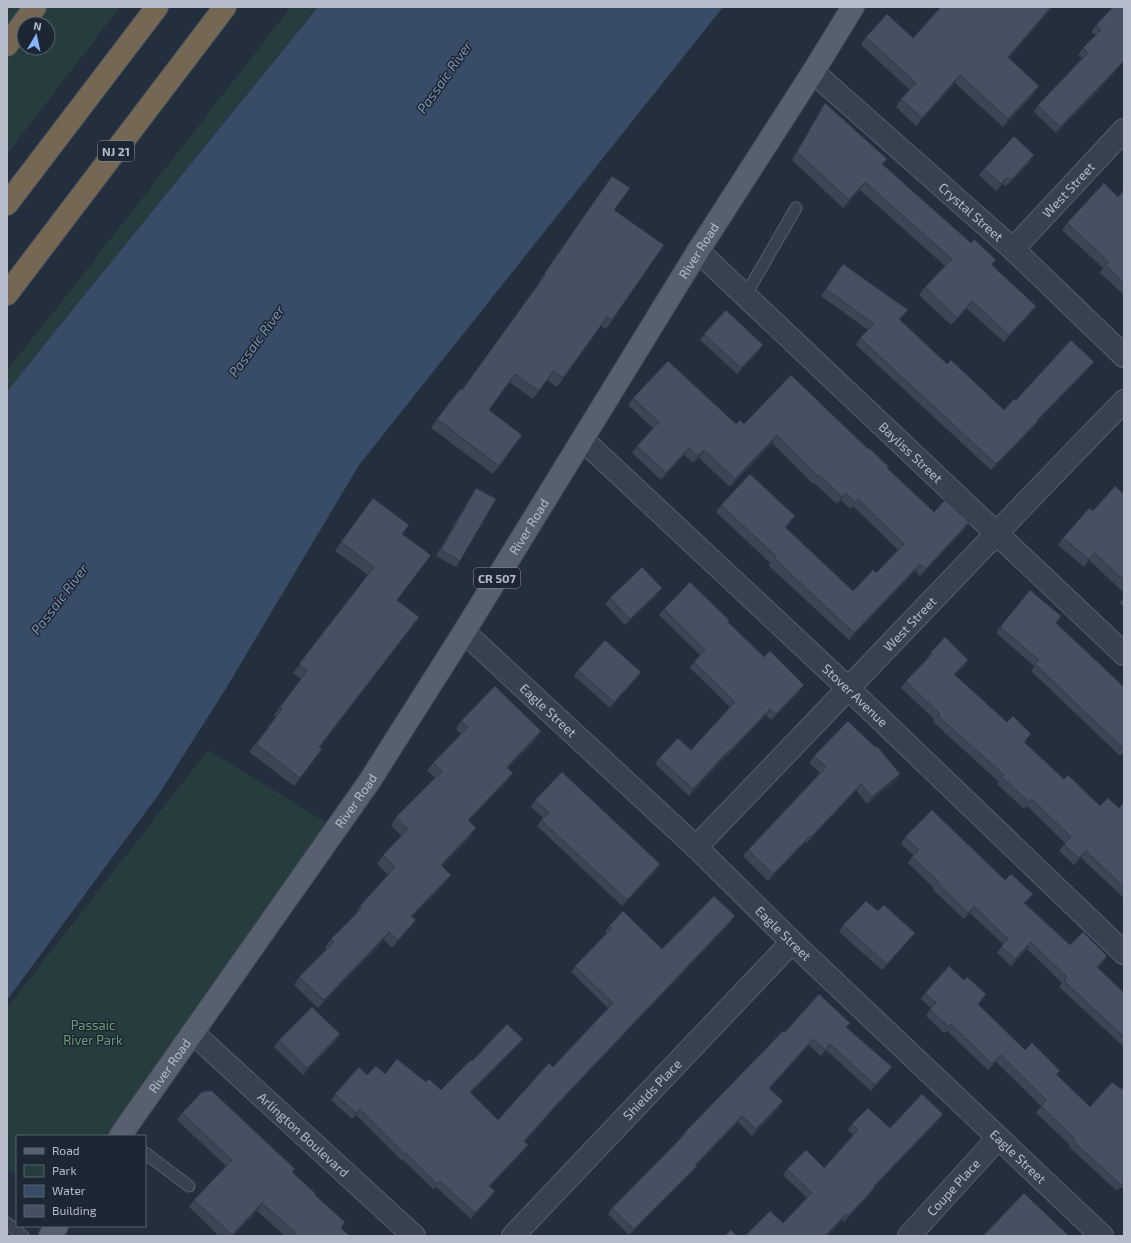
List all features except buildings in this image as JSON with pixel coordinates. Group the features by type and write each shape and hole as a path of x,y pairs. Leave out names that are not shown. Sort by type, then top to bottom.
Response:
{"highway":[{"path":"7,45 35,7"},
{"path":"7,204 157,7"},
{"name":"NJ 21","path":"7,294 225,7"}],"main road":[{"name":"River Road","path":"122,1135 370,782 583,440 698,251 853,7"},
{"path":"50,1236 56,1227"}],"street":[{"name":"Crystal Street","path":"813,72 1013,248 1124,356"},
{"name":"West Street","path":"1013,248 1124,130"},
{"name":"Bayliss Street","path":"698,251 1124,654"},
{"name":"West Street","path":"696,847 849,690 996,533 1124,401"},
{"name":"Stover Avenue","path":"583,440 849,690 1124,953"},
{"name":"Eagle Street","path":"464,632 696,847 792,942 1102,1236"},
{"name":"Shields Place","path":"513,1236 792,942"},
{"name":"Arlington Boulevard","path":"193,1033 414,1236"},
{"name":"Coupe Place","path":"909,1236 998,1138"}],"lane":[{"path":"745,296 796,208"},
{"path":"146,1154 189,1186"},
{"path":"7,1224 24,1236"}],"green space":[{"path":"7,7 120,7 7,154"},
{"path":"291,7 318,7 7,392 7,370"},
{"name":"Passaic River Park","path":"208,750 337,829 121,1135 16,1135 16,1174 7,1167 7,1008"}],"water":[{"name":"Passaic River","path":"318,7 723,7 359,465 225,690 159,794 7,1000 7,392"}]}
